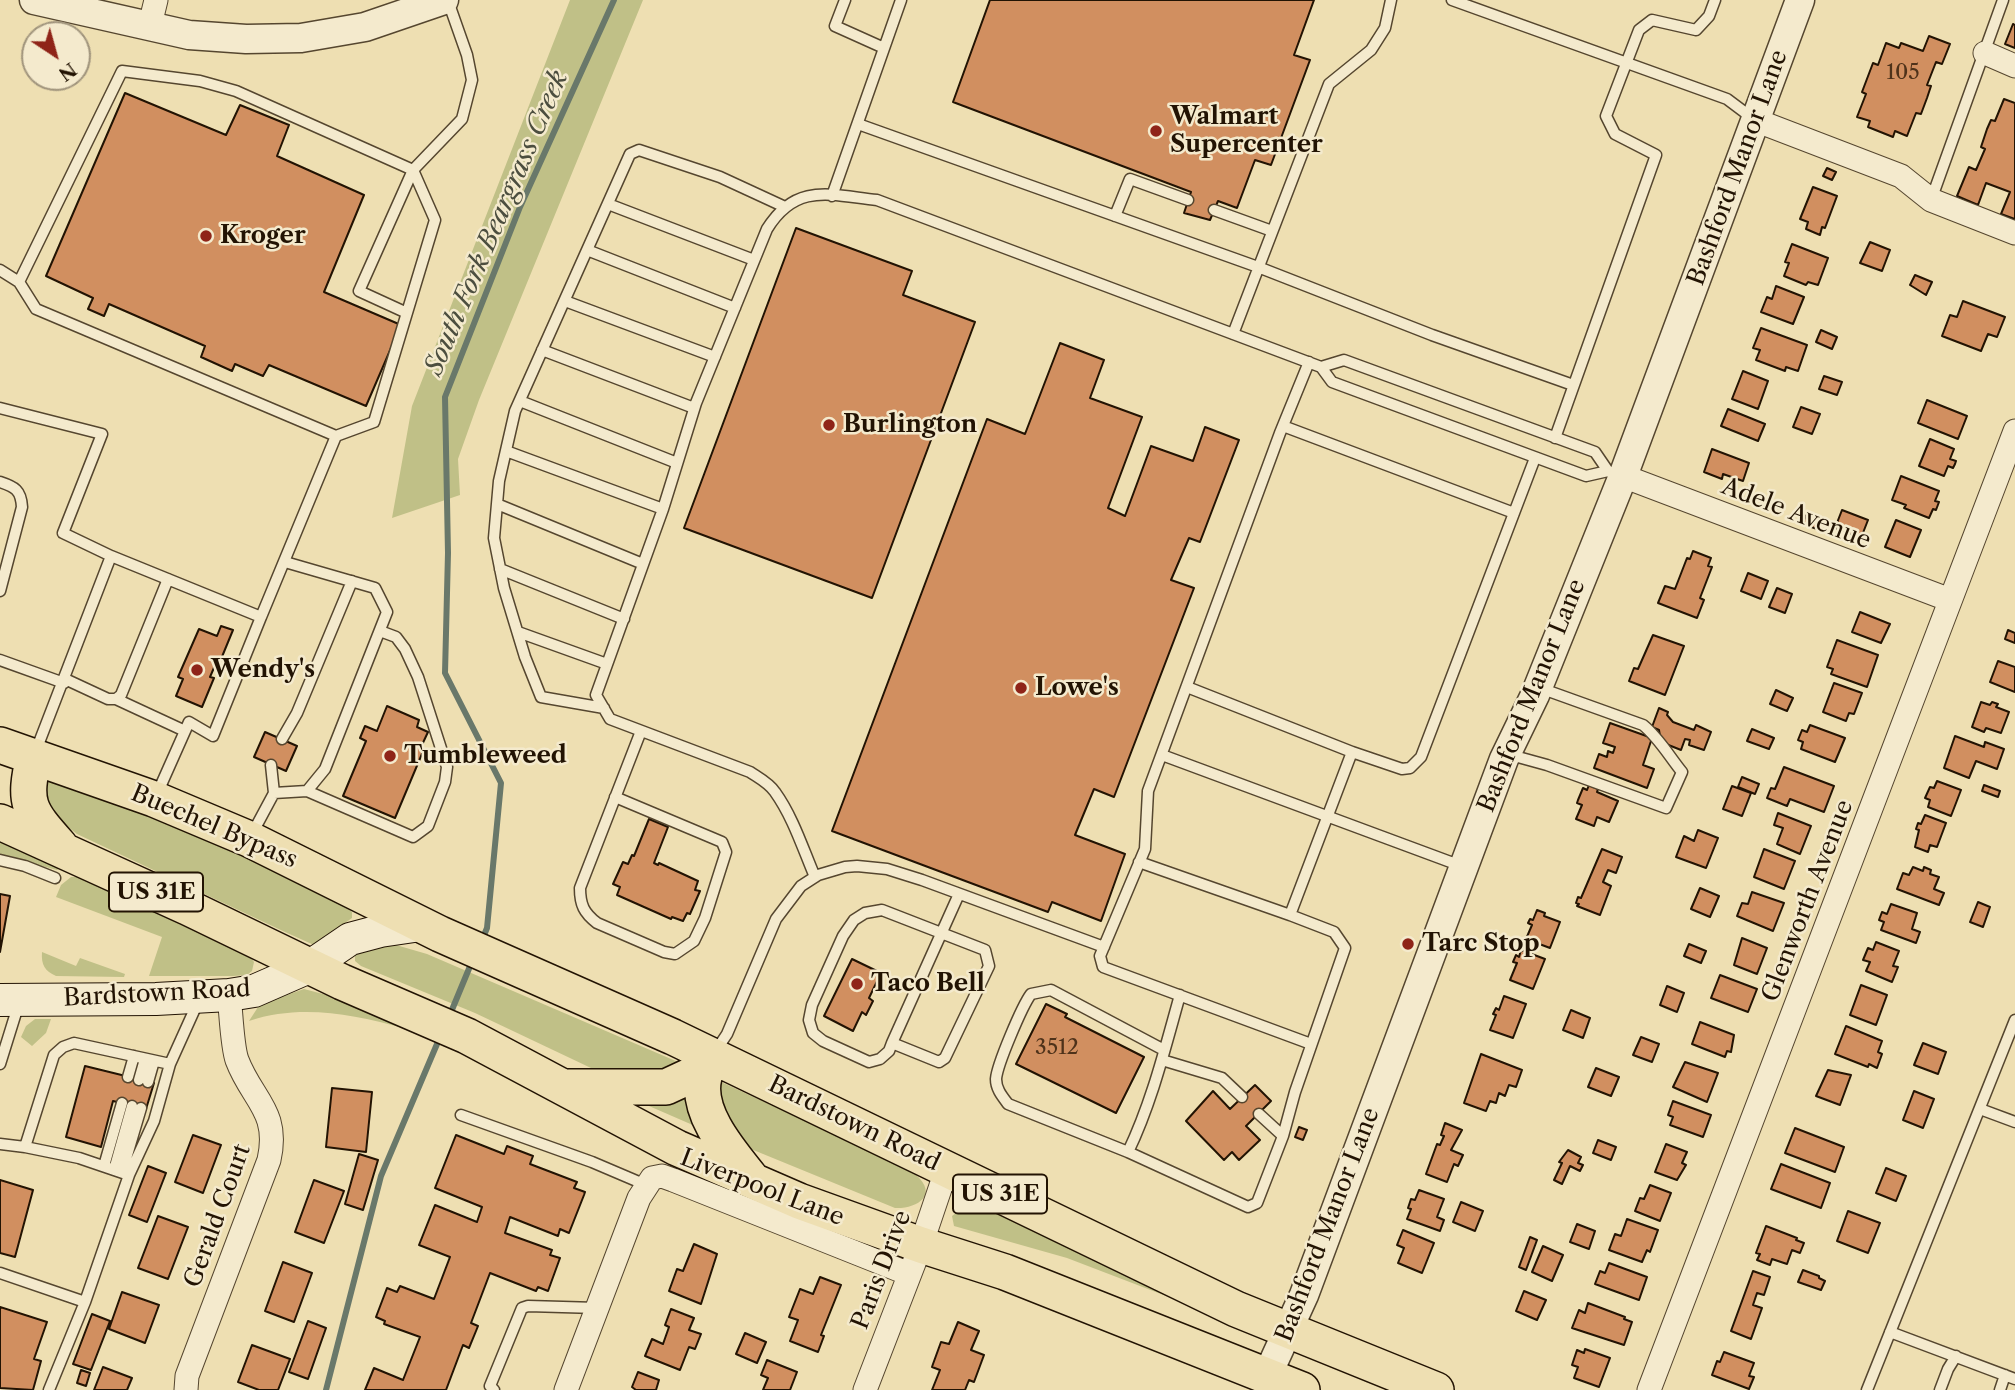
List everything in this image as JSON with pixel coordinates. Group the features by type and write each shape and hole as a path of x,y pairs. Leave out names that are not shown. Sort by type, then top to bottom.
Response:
{"main road":[{"name":"Buechel Bypass","path":"0,745 154,799 249,839 431,929"},
{"path":"0,775 12,776 24,768 34,756"},
{"path":"34,756 29,780 29,802 59,863"},
{"name":"US 31E","path":"0,822 59,863 467,1036 677,1148 799,1201 915,1259 1005,1272 1263,1383 1302,1390"},
{"name":"Bardstown Road","path":"10,1000 215,996 254,991 309,967 350,939 431,929 712,1056 1236,1309 1436,1390"},
{"path":"563,1087 666,1087 694,1074 712,1056"},
{"path":"712,1056 703,1078 703,1098 718,1136 753,1181"}],"street":[{"path":"34,0 153,13 189,35 246,40 301,38 365,27 446,0"},
{"name":"Bashford Manor Lane","path":"1263,1383 1289,1332 1507,754 1538,687 1615,473 1800,0"},
{"path":"1985,53 2015,66"},
{"path":"1755,120 1901,176 1931,200 2015,233"},
{"name":"Glenworth Avenue","path":"1649,1390 2015,431"},
{"name":"Adele Avenue","path":"1615,473 1950,600"},
{"name":"Gerald Court","path":"183,1385 269,1160 272,1143 269,1118 236,1058 215,996"},
{"name":"Paris Drive","path":"865,1390 947,1168"},
{"name":"Liverpool Lane","path":"566,1390 639,1198 652,1178 662,1176 915,1259"}],"lane":[{"path":"407,313 359,291 413,170 462,119 472,80 467,55 446,0"},
{"path":"845,0 835,26 884,48"},
{"path":"832,196 901,0"},
{"path":"1233,334 1329,84 1361,59 1379,40 1388,20 1391,0"},
{"path":"1452,0 1727,99 1755,120"},
{"path":"1555,438 1656,155 1615,134 1606,116 1639,30 1652,20 1696,30 1709,16 1715,0"},
{"path":"1931,200 2003,0"},
{"path":"0,270 19,282 36,309 336,436 374,422 435,220 413,170 236,91 200,80 122,71 19,282"},
{"path":"858,124 1258,267 1432,335 1573,385"},
{"path":"604,708 541,697 518,632 494,538 497,504 515,411 630,155 639,150 720,177 785,207"},
{"path":"1115,216 1130,179 1188,200"},
{"path":"815,877 780,800 765,781 750,772 610,719 596,695 663,509 694,408 767,229 778,211 785,207 814,194 877,200 1309,362 1321,366 1344,360 1595,452 1615,473"},
{"path":"608,204 754,260"},
{"path":"1214,211 1272,231"},
{"path":"587,250 735,308"},
{"path":"565,301 715,356"},
{"path":"542,350 694,408"},
{"path":"1309,362 1148,791 1144,849 1100,957 1103,967 1311,1044"},
{"path":"1321,366 1332,382 1586,477 1615,473"},
{"path":"520,401 677,463"},
{"path":"0,408 102,434 63,533 111,556 261,617"},
{"path":"1283,426 1514,513"},
{"path":"154,799 189,722 213,736 336,436"},
{"path":"506,452 663,509"},
{"path":"1187,687 1352,752 1402,769 1410,768 1421,757 1535,458"},
{"path":"0,482 15,486 21,496 22,507 0,591"},
{"path":"497,504 643,564"},
{"path":"34,756 111,556"},
{"path":"285,562 375,588 387,612 325,769 307,791"},
{"path":"500,569 624,619"},
{"path":"116,699 121,695 168,579"},
{"path":"282,739 297,713 352,581"},
{"path":"274,793 307,791 413,837 428,826 445,782 447,767 418,677 405,649 396,637 380,631"},
{"path":"518,632 607,664"},
{"path":"0,660 108,699 116,699 186,731"},
{"path":"1507,754 1547,765 1666,808 1682,772 1661,748 1653,733 1643,725 1538,687"},
{"path":"615,797 722,842 726,852 705,918 694,941 675,954 664,952 597,923 583,909 580,901 580,888 615,797 641,731"},
{"path":"1290,915 1352,752"},
{"path":"1162,755 1464,867"},
{"path":"249,839 274,793 271,765"},
{"path":"0,860 25,866 59,863"},
{"path":"1139,862 1334,932 1345,948 1311,1044 1283,1136 1257,1203 1248,1207 1128,1152 1008,1104 998,1092 996,1077 1023,1005 1031,994 1051,990 1163,1055 1222,1078 1242,1097"},
{"path":"712,1056 727,1034 776,919 801,886 815,877 857,866 887,869 1104,947"},
{"path":"892,1043 939,1062 944,1058 989,966 985,950 942,932 882,910 865,913 854,920 843,936 822,982 809,1020 813,1033 823,1041 869,1062 880,1059 889,1051 892,1043 942,932 959,894"},
{"path":"1128,1152 1142,1125 1180,995"},
{"path":"117,1171 154,1121 170,1064 215,996"},
{"path":"0,1064 10,1000"},
{"path":"1867,1390 2015,1020"},
{"path":"25,1147 54,1055 63,1047 74,1043 170,1064"},
{"path":"144,1059 138,1080 144,1059"},
{"path":"49,1390 85,1302 132,1105 117,1171"},
{"path":"1980,1108 2015,1122"},
{"path":"1259,1114 1283,1136"},
{"path":"461,1115 592,1162 646,1185"},
{"path":"0,1144 79,1158 117,1171"},
{"path":"0,1273 85,1302"},
{"path":"494,1390 490,1386 522,1308 597,1308"},
{"path":"1890,1332 2010,1377 2000,1390"},
{"path":"1940,1390 1956,1356"}],"green space":[{"path":"570,0 643,0 479,400 458,459 460,495 392,518 412,406"},
{"path":"46,782 60,782 149,813 329,894 352,912 352,918 314,945 77,834 63,823 51,807"},
{"path":"0,840 62,867 57,870 0,855"},
{"path":"71,877 84,877 248,954 254,962 252,971 247,975 233,976 149,976 162,937 56,897 61,885"},
{"path":"396,945 427,954 685,1065 686,1071 610,1077 475,1013 361,966 355,961 355,954 374,947"},
{"path":"42,952 76,966 80,958 125,974 124,977 56,976 44,967"},
{"path":"304,989 342,999 403,1028 345,1015 307,1012 249,1021 260,1004"},
{"path":"35,1019 51,1019 46,1033 32,1046 21,1037 26,1026"},
{"path":"717,1080 910,1171 923,1182 925,1194 911,1206 895,1208 746,1147 728,1128"},
{"path":"685,1089 695,1126 626,1096"},
{"path":"973,1207 997,1214 1174,1299 1067,1258 954,1226 952,1216 961,1209"}],"building":[{"name":"Walmart Supercenter","path":"990,0 1314,0 1294,55 1310,60 1271,165 1255,160 1237,208 1218,201 1210,220 1184,213 1191,192 953,102"},
{"path":"2013,24 2015,25 2015,48 2005,44"},
{"path":"1929,36 1950,44 1942,64 1936,62 1927,85 1931,86 1921,114 1916,113 1907,136 1895,131 1893,137 1868,127 1870,121 1857,117 1866,94 1862,92 1873,63 1878,65 1886,43 1899,48 1901,43 1923,51"},
{"name":"Kroger","path":"125,93 226,135 240,105 289,125 277,156 364,195 324,292 401,325 366,406 269,365 263,376 235,364 232,371 201,357 205,346 109,304 104,316 88,309 93,298 46,276"},
{"path":"2004,99 2015,103 2015,219 2001,214 2010,192 1986,183 1978,205 1957,196 1969,167 1976,170 1985,149 1981,147 1987,129 1991,120 1995,121"},
{"path":"1827,168 1836,172 1832,180 1823,176"},
{"path":"1813,187 1837,196 1820,235 1806,229 1808,222 1800,219"},
{"name":"Burlington","path":"796,228 912,271 903,295 975,322 872,598 684,528"},
{"path":"1870,242 1890,250 1882,271 1860,263"},
{"path":"1792,244 1828,258 1818,285 1808,282 1806,285 1784,276 1789,263 1785,262"},
{"path":"1915,275 1932,282 1926,295 1910,285"},
{"path":"1776,286 1804,297 1793,324 1761,312 1767,297 1772,299"},
{"path":"1963,301 2005,317 1997,337 1988,334 1981,351 1942,336 1950,315 1957,317"},
{"path":"1761,328 1807,345 1798,371 1786,367 1785,371 1756,360 1760,350 1753,348"},
{"path":"1821,330 1837,337 1832,349 1816,342"},
{"name":"Lowe's","path":"1060,343 1104,360 1090,398 1142,417 1108,508 1125,516 1151,446 1193,461 1205,427 1239,440 1200,542 1189,538 1171,580 1194,588 1114,797 1094,789 1075,835 1125,854 1101,921 1052,902 1048,912 832,831 987,419 1025,434"},
{"path":"1743,371 1768,381 1758,409 1732,399"},
{"path":"1824,376 1842,382 1837,395 1819,389"},
{"path":"1927,400 1967,416 1958,439 1918,423"},
{"path":"1801,407 1820,414 1812,434 1793,427"},
{"path":"1728,409 1765,424 1758,441 1721,426"},
{"path":"1930,439 1954,449 1950,459 1956,461 1955,464 1953,468 1948,466 1944,476 1919,466"},
{"path":"1712,449 1749,463 1743,481 1723,474 1722,479 1704,472"},
{"path":"1901,476 1939,491 1935,501 1939,502 1929,518 1892,500"},
{"path":"1842,510 1868,520 1861,538 1835,528"},
{"path":"1806,515 1820,520 1817,529 1803,524"},
{"path":"1896,520 1921,530 1910,557 1885,547"},
{"path":"1693,551 1711,558 1708,566 1712,567 1700,598 1704,600 1697,618 1658,603 1665,586 1675,589 1687,558 1690,559"},
{"path":"1748,573 1768,581 1761,599 1741,591"},
{"path":"1777,588 1792,594 1785,613 1769,607"},
{"path":"1860,612 1890,624 1881,643 1852,632"},
{"name":"Wendy's","path":"221,626 233,630 219,664 216,663 210,677 214,678 202,707 176,696 183,679 178,677 199,629 217,636"},
{"path":"2008,630 2015,633 2015,643 2005,639"},
{"path":"1653,635 1684,646 1665,695 1629,681 1634,668 1638,669"},
{"path":"1837,640 1878,655 1867,687 1831,674 1833,669 1827,667"},
{"path":"1998,661 2015,667 2015,692 1990,682"},
{"path":"1834,683 1862,693 1854,714 1849,713 1846,721 1823,712"},
{"path":"1776,690 1793,698 1787,711 1770,704"},
{"path":"1981,702 1998,704 1996,707 2009,712 2001,733 1986,728 1984,732 1972,727"},
{"name":"Tumbleweed","path":"387,706 419,720 417,727 428,732 421,747 424,749 395,818 343,796 366,741 360,738 365,726 377,731"},
{"path":"1659,708 1668,712 1667,715 1673,722 1694,730 1696,725 1711,732 1704,750 1689,745 1690,740 1685,739 1681,750 1661,742 1659,730 1652,727"},
{"path":"1610,723 1652,738 1643,765 1654,769 1647,788 1594,768 1599,754 1607,757 1608,751 1613,753 1615,747 1603,743"},
{"path":"1810,725 1845,738 1835,762 1801,749 1803,742 1798,740 1802,730 1807,732"},
{"path":"1752,729 1774,738 1769,749 1747,741"},
{"path":"265,732 297,746 286,771 254,757"},
{"path":"1955,736 1984,747 1985,742 2004,749 1997,769 1976,761 1969,778 1944,768"},
{"path":"1784,767 1834,786 1824,812 1790,799 1787,806 1767,798 1771,788 1775,789"},
{"path":"1742,777 1759,784 1755,794 1738,787"},
{"path":"1937,781 1961,790 1951,816 1928,807 1930,800 1925,798 1930,787 1934,788"},
{"path":"1589,785 1598,789 1597,792 1618,801 1609,822 1597,817 1594,826 1576,819 1582,805 1577,803 1578,800 1583,788 1587,790"},
{"path":"1984,785 2000,791 1998,797 1982,791"},
{"path":"1732,786 1751,793 1742,816 1723,809"},
{"path":"1778,813 1811,826 1800,854 1777,844 1783,828 1774,825"},
{"path":"1925,815 1946,823 1937,847 1930,845 1928,852 1915,847 1919,830 1916,829"},
{"path":"649,819 668,827 654,863 698,881 695,890 700,891 690,914 687,913 683,921 672,917 671,919 617,895 620,887 613,884 623,862 628,864 632,855 634,856"},
{"path":"1698,830 1718,838 1706,868 1676,857 1684,836 1694,841"},
{"path":"1602,849 1622,857 1616,873 1608,870 1603,882 1611,886 1600,915 1577,906 1579,904 1576,903 1578,897 1581,898"},
{"path":"1764,849 1795,861 1784,889 1754,877"},
{"path":"1913,867 1923,871 1924,867 1931,870 1930,874 1939,877 1934,889 1944,893 1939,905 1897,889 1903,873 1909,875"},
{"path":"1700,888 1719,896 1710,917 1691,909"},
{"path":"1752,892 1784,903 1773,931 1737,916 1742,903 1748,904"},
{"path":"0,894 10,896 0,952"},
{"path":"1978,902 1990,907 1983,927 1970,922"},
{"path":"1891,904 1917,913 1912,929 1920,932 1916,943 1881,930 1884,922 1879,920 1882,912 1887,914"},
{"path":"1537,910 1560,922 1550,948 1526,939 1532,925 1528,923 1530,919 1533,920"},
{"path":"1742,938 1767,948 1757,974 1734,965"},
{"path":"1876,942 1899,951 1893,966 1898,967 1892,982 1866,971 1870,962 1863,960 1868,948 1873,950"},
{"path":"1689,944 1706,951 1701,963 1684,956"},
{"path":"1521,950 1545,959 1533,989 1510,980 1517,963 1513,962 1516,955 1519,957"},
{"name":"Taco Bell","path":"852,959 881,973 869,998 873,1001 866,1015 862,1012 853,1031 824,1016"},
{"path":"1720,975 1757,989 1748,1012 1711,998"},
{"path":"1861,985 1887,995 1876,1025 1850,1015"},
{"path":"1667,986 1684,993 1677,1012 1660,1005"},
{"path":"1504,996 1526,1004 1513,1038 1490,1030 1496,1015 1493,1014 1496,1008 1499,1010"},
{"path":"1046,1004 1067,1014 1065,1017 1144,1057 1116,1113 1016,1064"},
{"path":"1571,1010 1590,1018 1583,1038 1563,1030"},
{"path":"1700,1022 1734,1035 1731,1052 1727,1051 1725,1057 1692,1044"},
{"path":"1846,1026 1882,1041 1878,1052 1882,1054 1877,1068 1835,1054"},
{"path":"1641,1037 1659,1044 1652,1062 1633,1055"},
{"path":"1923,1043 1946,1052 1938,1074 1914,1065"},
{"path":"1481,1054 1522,1070 1516,1087 1509,1085 1505,1096 1499,1093 1496,1103 1490,1101 1486,1111 1464,1103"},
{"path":"1685,1062 1718,1073 1707,1102 1673,1087"},
{"path":"85,1066 154,1083 146,1109 113,1101 101,1147 66,1137"},
{"path":"1596,1068 1619,1077 1611,1096 1588,1087"},
{"path":"1828,1070 1851,1075 1840,1105 1816,1096"},
{"path":"1255,1085 1271,1101 1246,1126 1260,1140 1239,1160 1232,1152 1224,1160 1186,1121 1213,1091 1230,1109"},
{"path":"332,1088 372,1092 366,1152 326,1147"},
{"path":"1914,1091 1934,1099 1923,1128 1903,1120"},
{"path":"1673,1101 1711,1115 1703,1137 1670,1125 1673,1117 1668,1115"},
{"path":"1445,1123 1462,1130 1451,1150 1463,1155 1458,1166 1454,1164 1447,1182 1426,1174 1437,1144 1440,1145 1444,1136 1441,1135"},
{"path":"1299,1127 1307,1130 1303,1140 1295,1137"},
{"path":"1795,1128 1844,1147 1835,1172 1785,1153"},
{"path":"193,1135 221,1145 203,1193 175,1182"},
{"path":"456,1135 504,1154 507,1146 533,1156 530,1164 577,1182 574,1188 585,1192 584,1195 569,1233 560,1229 558,1236 510,1217 505,1233 552,1250 550,1255 560,1258 548,1291 538,1287 536,1291 490,1273 471,1323 478,1326 469,1348 463,1345 446,1390 365,1390 374,1368 403,1380 420,1337 384,1324 385,1321 376,1317 387,1288 397,1292 400,1286 434,1299 450,1257 419,1245 435,1205 477,1222 482,1207 435,1188"},
{"path":"1598,1140 1616,1147 1611,1160 1593,1153"},
{"path":"1666,1144 1687,1152 1682,1163 1686,1165 1677,1180 1655,1172"},
{"path":"1568,1150 1581,1157 1578,1163 1583,1165 1580,1171 1570,1166 1562,1184 1554,1180 1562,1163 1559,1162"},
{"path":"359,1154 378,1160 363,1210 345,1204"},
{"path":"1781,1164 1830,1183 1821,1208 1771,1189"},
{"path":"148,1166 166,1173 147,1222 129,1215"},
{"path":"1886,1168 1906,1176 1896,1201 1876,1193"},
{"path":"0,1180 33,1190 15,1257 0,1253"},
{"path":"314,1180 344,1191 324,1243 295,1232"},
{"path":"1650,1185 1671,1193 1660,1221 1635,1211 1640,1198 1644,1199"},
{"path":"1419,1190 1444,1199 1437,1217 1444,1220 1440,1231 1407,1219 1411,1199 1415,1200"},
{"path":"1461,1202 1483,1211 1475,1231 1453,1222"},
{"path":"1848,1211 1880,1223 1868,1253 1837,1241"},
{"path":"158,1216 188,1227 168,1279 138,1268"},
{"path":"1627,1219 1658,1230 1650,1252 1647,1250 1642,1262 1609,1250 1615,1234 1621,1236"},
{"path":"1577,1224 1595,1231 1589,1249 1570,1242"},
{"path":"1766,1226 1804,1243 1800,1253 1792,1250 1787,1264 1772,1259 1770,1265 1757,1260 1760,1254 1756,1253"},
{"path":"1403,1230 1434,1243 1422,1273 1398,1263 1404,1248 1397,1245"},
{"path":"1530,1237 1537,1240 1526,1270 1519,1267"},
{"path":"694,1244 717,1254 701,1304 669,1291 677,1269 683,1271"},
{"path":"1543,1246 1563,1255 1552,1281 1532,1272"},
{"path":"283,1262 312,1273 294,1322 265,1311"},
{"path":"1609,1263 1647,1277 1639,1300 1595,1284 1600,1271 1605,1273"},
{"path":"1803,1270 1825,1281 1821,1290 1798,1282"},
{"path":"1753,1271 1770,1277 1764,1295 1757,1293 1753,1305 1762,1308 1751,1339 1731,1331"},
{"path":"820,1277 841,1285 821,1335 824,1336 818,1352 790,1341 798,1320 789,1317 800,1289 813,1294"},
{"path":"1524,1291 1546,1300 1537,1320 1516,1311"},
{"path":"122,1292 159,1305 145,1343 109,1329"},
{"path":"1588,1303 1632,1322 1624,1345 1572,1328 1579,1310 1585,1313"},
{"path":"0,1307 47,1322 34,1359 41,1361 33,1390 0,1388"},
{"path":"671,1309 694,1318 689,1330 701,1334 695,1349 689,1347 680,1370 645,1356 652,1339 663,1344 669,1327 665,1325"},
{"path":"92,1314 110,1321 91,1370 73,1364"},
{"path":"308,1321 326,1328 308,1379 289,1372"},
{"path":"958,1322 979,1331 971,1350 984,1355 974,1382 969,1380 965,1390 932,1390 940,1370 932,1367 941,1342 949,1344"},
{"path":"745,1333 766,1342 757,1363 736,1354"},
{"path":"252,1345 290,1359 278,1390 259,1390 238,1382"},
{"path":"1585,1349 1610,1358 1599,1387 1574,1378 1578,1367 1572,1365 1577,1350 1584,1353"},
{"path":"1724,1352 1754,1363 1749,1376 1754,1377 1749,1389 1712,1375"},
{"path":"767,1360 797,1372 790,1390 763,1390 768,1378 761,1375"},
{"path":"103,1367 132,1378 127,1390 94,1390"},
{"path":"81,1370 90,1373 86,1386 77,1383"},
{"path":"638,1372 659,1380 656,1390 636,1390 632,1387"}],"waterway":[{"name":"South Fork Beargrass Creek","path":"482,940 487,928 501,783 445,673 448,553 445,397 520,207 614,0"},
{"name":"South Fork Beargrass Creek","path":"449,1017 473,959"},
{"name":"South Fork Beargrass Creek","path":"326,1390 381,1176 440,1037"}],"place":[{"name":"Walmart Supercenter","path":"1156,131"},
{"name":"Kroger","path":"206,236"},
{"name":"Burlington","path":"829,425"},
{"name":"Wendy's","path":"197,670"},
{"name":"Lowe's","path":"1021,688"},
{"name":"Tumbleweed","path":"390,756"},
{"name":"Tarc Stop","path":"1408,944"},
{"name":"Taco Bell","path":"857,984"}]}
